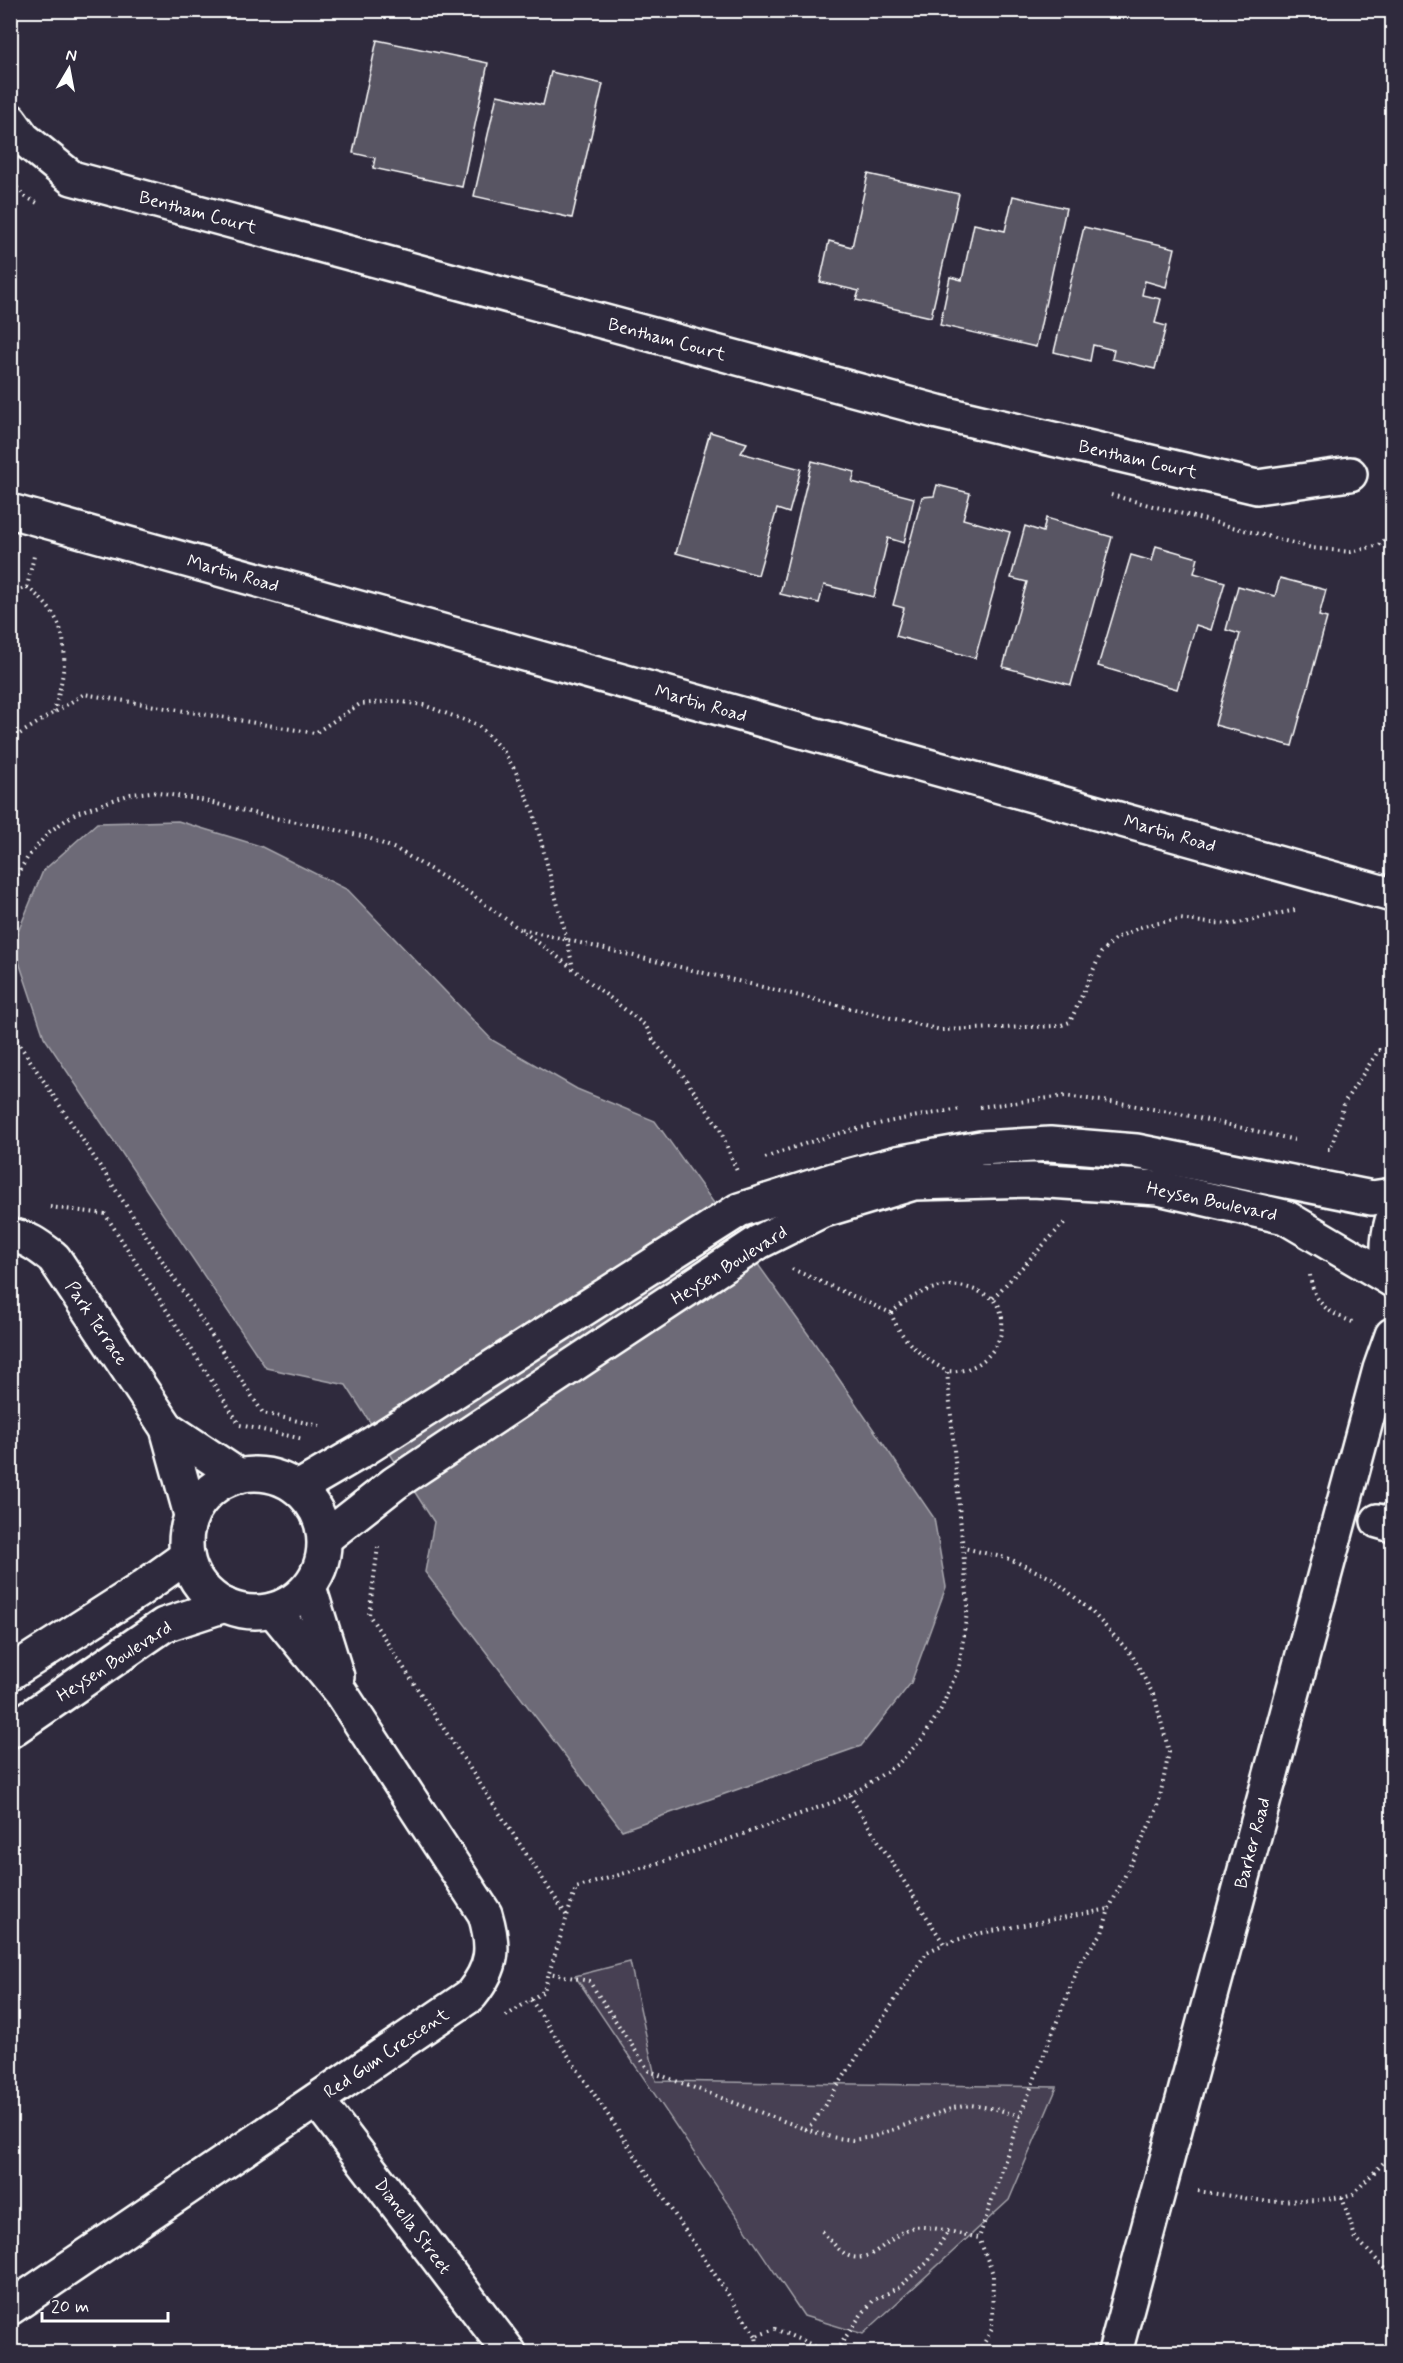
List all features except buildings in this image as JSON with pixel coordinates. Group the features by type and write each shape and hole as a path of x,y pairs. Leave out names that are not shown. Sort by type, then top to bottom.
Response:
{"street":[{"name":"Bentham Court","path":"10,120 23,138 72,178 938,412 1257,487 1350,474"},
{"name":"Martin Road","path":"10,511 1392,895"},
{"name":"Heysen Boulevard","path":"298,1488 358,1453 746,1207 832,1180 897,1163 981,1148 1050,1144 1136,1151 1372,1198 1392,1195"},
{"name":"Heysen Boulevard","path":"324,1538 395,1483 765,1240 821,1211 914,1183 1033,1180 1158,1188 1285,1217 1392,1280"},
{"path":"1392,1221 1388,1234 1387,1257 1392,1280"},
{"name":"Park Terrace","path":"10,1236 17,1236 35,1244 54,1258 167,1428"},
{"name":"Barker Road","path":"1115,2352 1376,1381 1392,1336"},
{"path":"167,1428 239,1476"},
{"path":"167,1428 191,1515"},
{"path":"260,1474 279,1479 298,1488 311,1502 320,1518 324,1538 321,1564 309,1587 287,1605 273,1610 240,1611 225,1605 207,1593 194,1576 187,1556 186,1535 191,1515 203,1498 219,1484 239,1476 260,1474"},
{"path":"10,1673 138,1591 187,1556"},
{"name":"Red Gum Crescent","path":"309,1587 341,1693"},
{"name":"Heysen Boulevard","path":"10,1731 164,1625 225,1605"},
{"name":"Red Gum Crescent","path":"10,2308 471,1995 482,1980 492,1952 491,1934 485,1914 341,1693 273,1610"},
{"name":"Dianella Street","path":"317,2100 509,2352"}],"path":[{"path":"27,587 42,520"},
{"path":"10,594 27,587"},
{"path":"27,587 42,598 60,622 65,646 64,675 54,713"},
{"path":"10,740 84,694 315,733 360,704 396,702 423,705 478,724 504,752 516,771 533,811 573,969"},
{"path":"10,885 28,857 49,832 76,813 131,794 152,792 197,799 366,837 398,850 471,894 646,1026 654,1042 682,1074 719,1127 746,1207"},
{"path":"518,928 941,1030 1059,1026 1070,1022 1101,953 1116,938 1143,926 1180,919 1209,924 1234,924 1302,909"},
{"path":"10,1030 263,1413 323,1427 330,1435"},
{"path":"48,1207 105,1214 240,1425 305,1439"},
{"path":"993,1298 1070,1218"},
{"path":"765,1240 793,1271 891,1312 900,1332 916,1352 947,1371 959,1373 981,1364 992,1353 998,1341 1001,1326 1000,1309 993,1298 975,1290 946,1285 927,1289 905,1300 891,1312"},
{"path":"1309,1270 1312,1292 1330,1313 1392,1336"},
{"path":"501,2019 544,1991 576,1888 681,1856 834,1802 899,1763 923,1737 941,1709 959,1667 968,1606 947,1371"},
{"path":"378,1546 369,1615 567,1916"},
{"path":"964,1548 1010,1559 1053,1580 1091,1611 1132,1655 1155,1698 1168,1752 1158,1807 1109,1909 1102,1933 1081,1960 1020,2116 979,2238 993,2274 992,2329 979,2352"},
{"path":"849,1795 944,1944"},
{"path":"805,2129 813,2123 927,1952 976,1934 1109,1909"},
{"path":"549,1973 589,1981 649,2071 831,2137 852,2140 872,2136 953,2108 971,2105 1020,2116"},
{"path":"531,2000 756,2336 758,2352"},
{"path":"1161,2181 1187,2189 1264,2201 1320,2200 1353,2194 1392,2154"},
{"path":"1342,2197 1355,2237 1392,2276"},
{"path":"822,2230 837,2247 850,2256 866,2257 898,2234 916,2227 979,2238"},
{"path":"756,2336 775,2330 785,2332 797,2340 824,2350 836,2351 873,2301 899,2287 928,2262 948,2232"}],"shaded area":[{"path":"178,821 260,846 348,890 492,1040 577,1089 655,1121 813,1341 934,1518 946,1587 911,1683 861,1746 622,1830 425,1572 434,1522 346,1385 266,1368 44,1037 13,944 43,871 97,823"},
{"path":"630,1962 656,2081 1057,2087 1009,2200 863,2334 804,2316 575,1976"}]}
